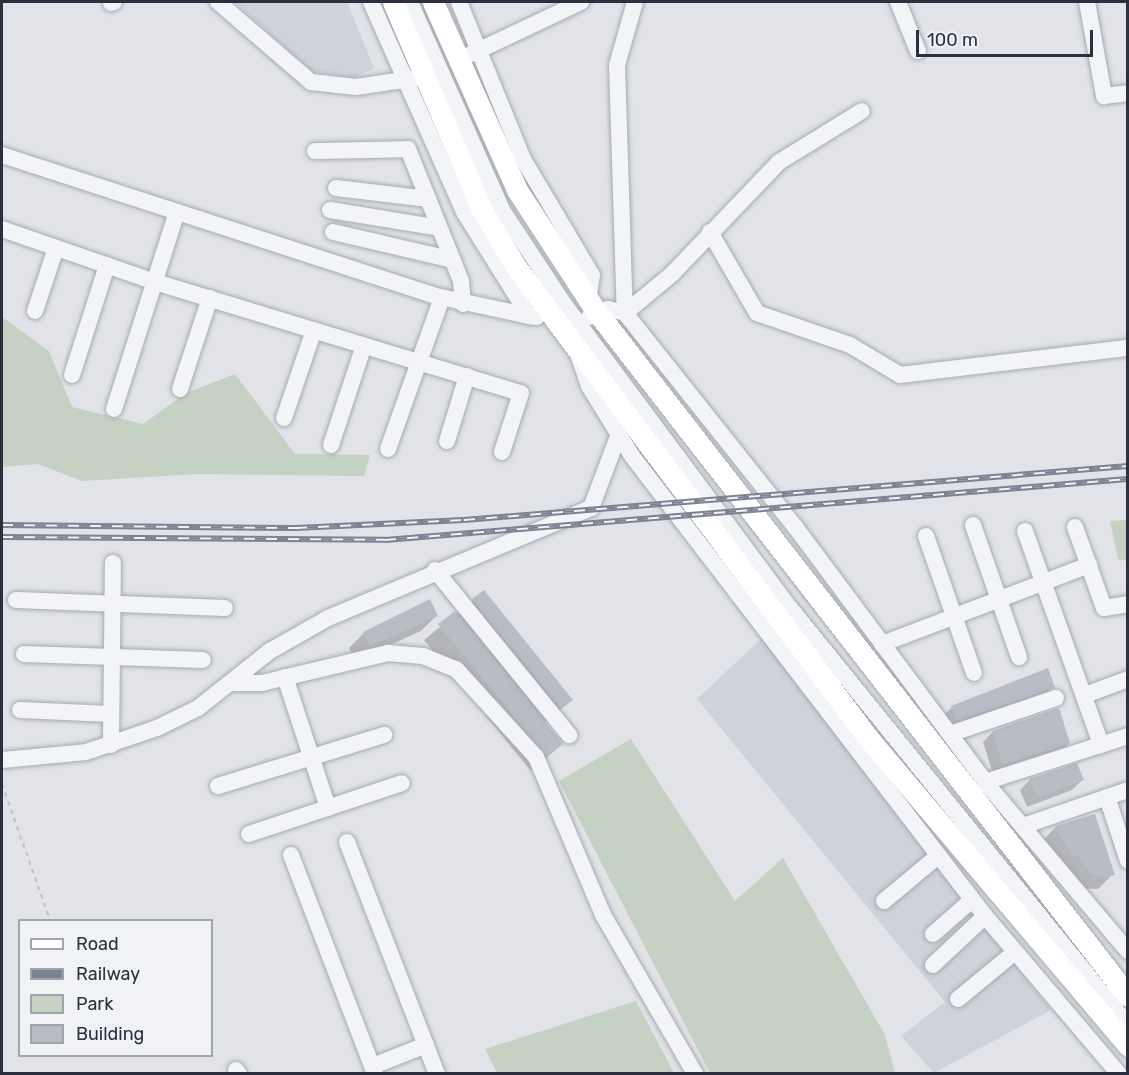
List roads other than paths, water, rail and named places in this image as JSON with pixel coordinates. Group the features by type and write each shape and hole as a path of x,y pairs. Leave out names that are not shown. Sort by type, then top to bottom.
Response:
{"main road":[{"path":"393,2 435,70 517,190 578,317 578,351 869,739 1128,1046"},
{"path":"432,2 435,70 482,210 578,317 1128,996"}],"street":[{"path":"218,2 312,82 338,87 435,70 561,6 581,2"},
{"path":"372,2 435,70"},
{"path":"410,2 435,70"},
{"path":"420,2 464,212 529,316"},
{"path":"459,2 534,181 592,275 578,317"},
{"path":"636,2 617,65 625,313 882,644 985,782 1128,951"},
{"path":"898,2 918,51"},
{"path":"1087,2 1104,96 1128,93"},
{"path":"2,155 462,303 529,316 578,317 625,313 710,232 778,162 862,111"},
{"path":"315,151 408,149 453,260 462,303"},
{"path":"336,188 428,199"},
{"path":"330,210 440,228"},
{"path":"114,409 177,212"},
{"path":"2,231 155,282 521,393 502,452"},
{"path":"333,232 453,260"},
{"path":"710,232 757,313 850,345 900,375 1128,348"},
{"path":"35,311 56,248"},
{"path":"72,375 107,265"},
{"path":"388,449 442,297"},
{"path":"180,389 210,298"},
{"path":"578,317 796,603 1128,1014"},
{"path":"578,317 790,608 1128,1025"},
{"path":"284,418 314,330"},
{"path":"331,445 364,345"},
{"path":"578,351 589,386 632,456 972,900 1119,1074"},
{"path":"447,441 467,376"},
{"path":"2,760 111,745 182,716 303,632 435,570 591,508 619,434"},
{"path":"973,525 1019,657"},
{"path":"1075,527 1104,608 1128,604"},
{"path":"1025,531 1101,745"},
{"path":"926,536 974,673"},
{"path":"111,745 113,562"},
{"path":"882,644 1089,565"},
{"path":"435,570 568,735"},
{"path":"16,600 225,608"},
{"path":"233,682 285,677 388,653 434,659 456,669 536,757 603,915 695,1074"},
{"path":"24,654 203,660"},
{"path":"285,677 328,808"},
{"path":"1084,695 1128,679"},
{"path":"950,734 1056,698"},
{"path":"20,710 111,714"},
{"path":"218,786 384,735"},
{"path":"985,782 1128,736"},
{"path":"249,834 402,783"},
{"path":"1023,826 1128,790"},
{"path":"1107,797 1124,835 1128,861"},
{"path":"347,842 437,1074"},
{"path":"291,855 374,1070 426,1045"},
{"path":"884,901 938,856"},
{"path":"933,934 972,900"},
{"path":"933,965 985,916"},
{"path":"958,999 1015,952"}],"railway":[{"path":"2,525 296,528 464,520 1128,466"},
{"path":"2,537 385,540 1128,479"}]}
